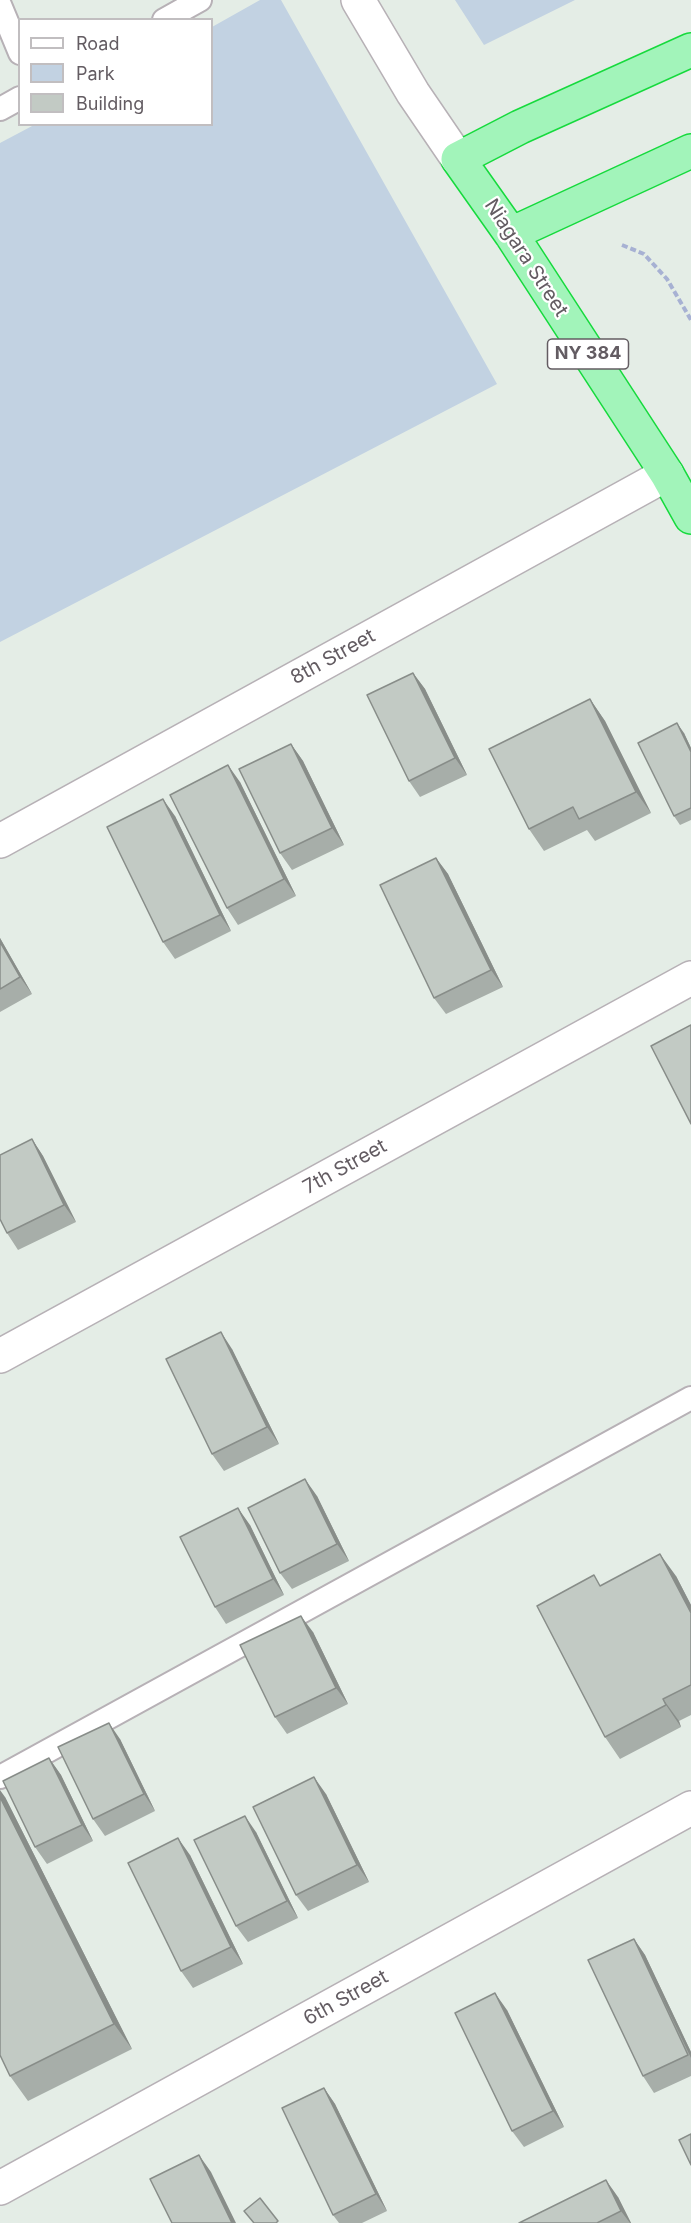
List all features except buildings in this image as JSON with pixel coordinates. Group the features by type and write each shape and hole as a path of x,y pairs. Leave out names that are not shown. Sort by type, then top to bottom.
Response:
{"highway":[{"path":"458,159 520,128 691,50"},
{"path":"511,234 691,151"},
{"name":"Niagara Street","path":"458,159 511,234 667,474 691,518"}],"street":[{"name":"Niagara Street","path":"358,0 408,84 458,159"},
{"name":"8th Street","path":"0,841 667,474"},
{"name":"7th Street","path":"0,1356 691,978"},
{"name":"6th Street","path":"0,2188 691,1808"}],"lane":[{"path":"168,18 200,0"},
{"path":"0,5 18,48"},
{"path":"0,109 18,99"},
{"path":"0,1777 691,1398"}],"path":[{"path":"622,245 644,254 667,279 691,320"}],"green space":[{"path":"260,0 281,0 497,384 0,642 0,143 32,126 213,126 213,26"},
{"path":"455,0 575,0 484,45"}]}
